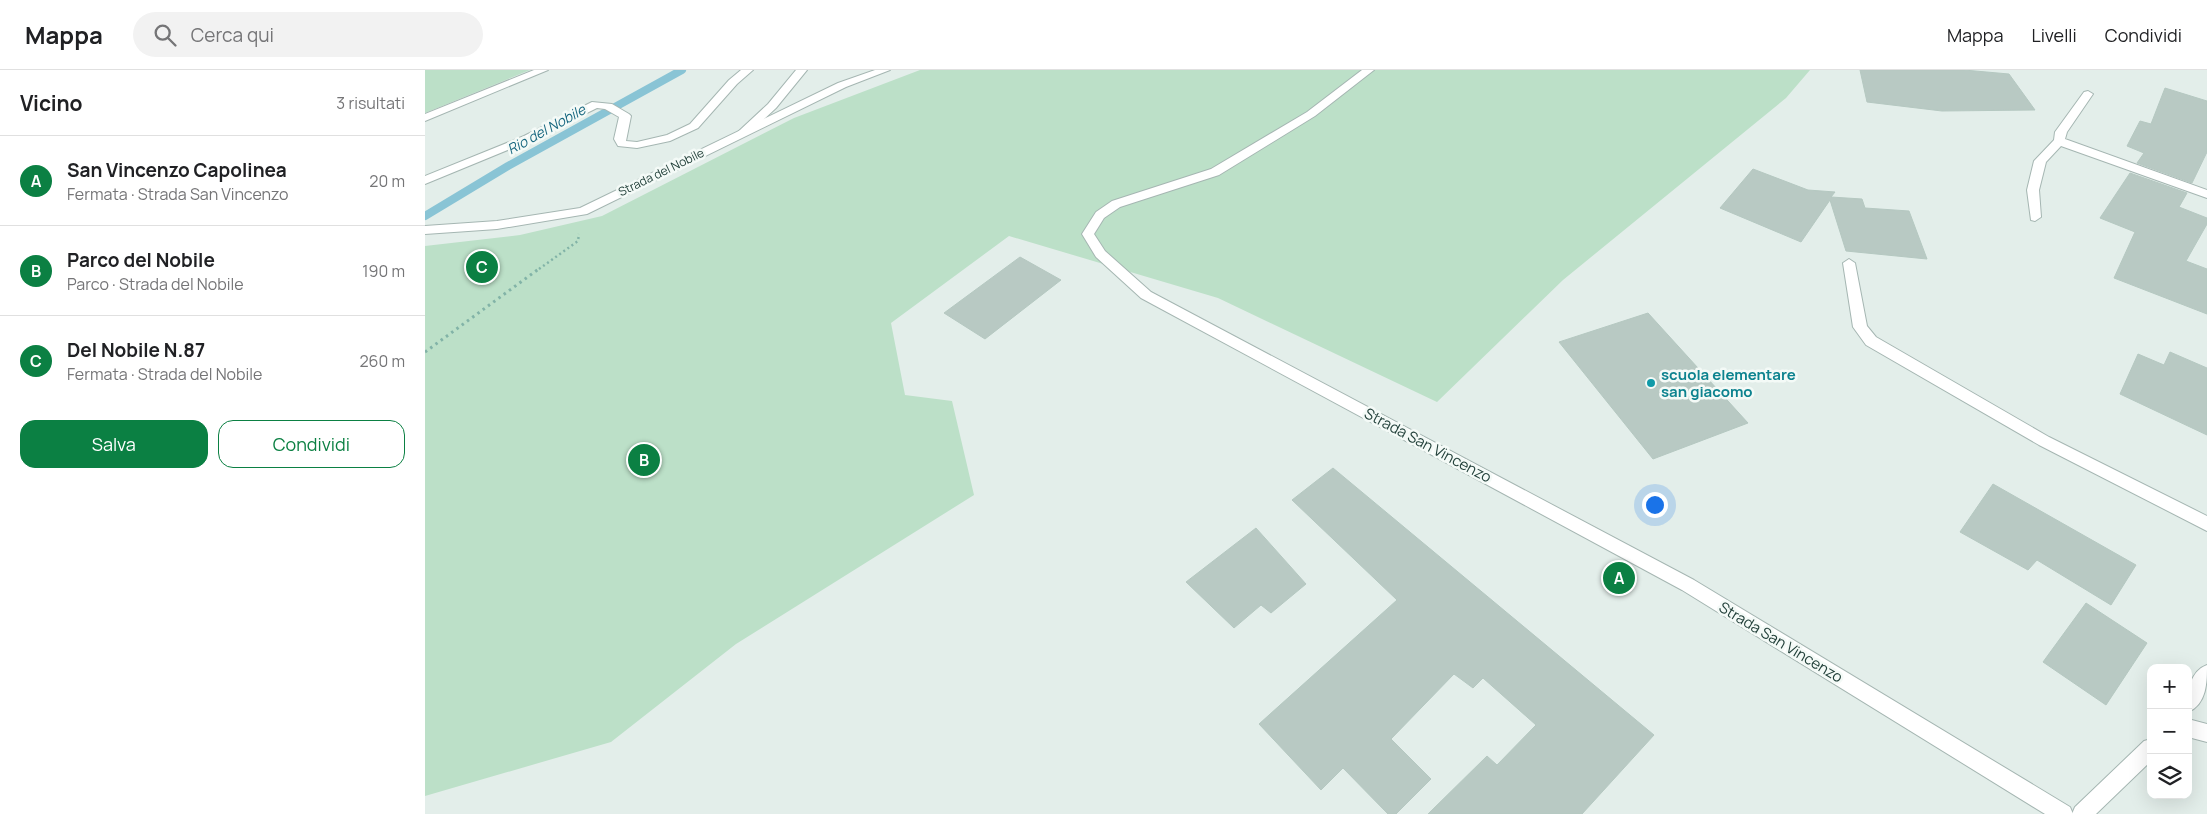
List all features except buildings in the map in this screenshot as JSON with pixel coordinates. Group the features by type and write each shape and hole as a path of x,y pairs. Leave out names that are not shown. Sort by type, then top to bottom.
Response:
{"street":[{"path":"425,118 543,70"},
{"path":"425,180 528,138 597,104 612,108 625,116 620,139 622,144 637,145 670,138 694,126 733,82 748,70"},
{"path":"744,132 772,106 802,70"},
{"name":"Strada del Nobile","path":"429,229 497,225 583,211 842,85 885,70"},
{"name":"Strada San Vincenzo","path":"1369,70 1311,114 1215,172 1116,204 1100,215 1089,234 1100,254 1146,295 1688,585 2063,814"},
{"path":"2035,217 2033,190 2040,160 2059,141 2061,132 2088,94"},
{"path":"2059,141 2207,194"},
{"path":"1849,263 1860,327 1871,341 2044,442 2207,524"},
{"path":"2192,697 2207,673"},
{"path":"2192,729 2207,733"},
{"path":"2082,814 2147,752"}],"path":[{"path":"425,352 578,241 583,211"}],"green space":[{"path":"425,70 530,70 425,113"},
{"path":"920,70 1810,70 1786,98 1563,280 1437,402 1218,298 1009,236 891,323 905,395 952,401 974,495 736,644 611,742 425,796 425,246 520,235 602,216 794,118"}],"waterway":[{"name":"Rio del Nobile","path":"425,216 508,166 682,70"}],"place":[{"name":"Del Nobile N.87","path":"482,267"},
{"name":"scuola elementare san giacomo","path":"1651,383"},
{"name":"Parco del Nobile","path":"644,460"},
{"name":"San Vincenzo Capolinea","path":"1619,578"}]}
